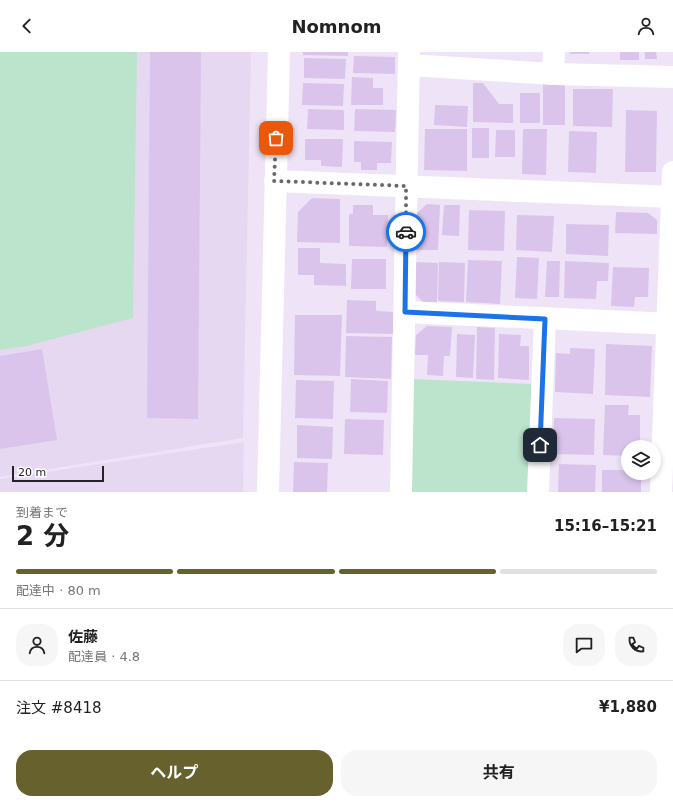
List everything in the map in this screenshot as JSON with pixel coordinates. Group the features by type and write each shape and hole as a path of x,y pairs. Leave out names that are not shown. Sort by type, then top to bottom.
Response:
{"street":[{"path":"268,492 274,181 279,52"},
{"path":"553,74 554,52"},
{"path":"401,492 409,59 553,74 673,77"},
{"path":"661,492 670,324 673,172"},
{"path":"274,181 673,197"},
{"path":"405,312 670,324"},
{"path":"538,492 545,319"}],"shaded area":[{"path":"0,52 251,52 243,438 0,477"},
{"path":"244,442 243,492 0,492 0,479"}],"green space":[{"path":"0,52 137,52 133,318 26,346 0,350"},
{"path":"411,379 535,384 531,492 409,492"}],"building":[{"path":"150,52 201,52 198,419 147,418"},
{"path":"303,52 348,52 348,56 303,55"},
{"path":"570,52 589,52 589,54 570,54"},
{"path":"620,52 639,52 639,60 620,60"},
{"path":"645,52 656,52 657,59 645,59"},
{"path":"354,56 395,57 395,74 353,73"},
{"path":"304,58 346,59 345,79 304,78"},
{"path":"352,77 373,78 373,88 383,88 383,105 351,105"},
{"path":"303,83 344,84 343,106 302,105"},
{"path":"473,83 483,83 499,104 513,104 513,123 473,122"},
{"path":"543,83 565,83 565,125 543,125"},
{"path":"573,89 613,89 612,127 573,126"},
{"path":"520,93 540,93 540,123 520,123"},
{"path":"435,105 468,106 467,127 434,125"},
{"path":"308,109 344,110 344,130 307,129"},
{"path":"355,109 396,110 395,132 354,131"},
{"path":"626,110 657,111 656,172 625,172"},
{"path":"472,128 489,128 489,158 472,158"},
{"path":"425,129 467,129 467,171 424,170"},
{"path":"523,129 547,129 546,175 522,174"},
{"path":"496,130 515,130 515,157 495,157"},
{"path":"569,131 597,132 596,173 568,172"},
{"path":"305,139 343,139 342,167 321,166 321,160 305,160"},
{"path":"354,141 392,142 391,163 377,163 377,170 361,170 361,162 354,162"},
{"path":"312,198 340,199 340,243 297,242 298,212"},
{"path":"427,204 440,205 438,250 416,250 417,213"},
{"path":"353,205 373,205 373,215 388,215 387,247 349,246 349,214 353,214"},
{"path":"444,205 460,205 459,236 442,235"},
{"path":"469,210 505,211 504,251 468,250"},
{"path":"616,212 648,213 657,220 657,234 615,233"},
{"path":"517,215 554,216 552,252 516,250"},
{"path":"566,224 609,225 608,256 566,254"},
{"path":"298,248 320,248 320,263 346,264 346,286 314,285 314,275 298,275"},
{"path":"517,257 539,258 537,299 515,298"},
{"path":"352,259 386,259 386,289 351,289"},
{"path":"468,260 502,261 500,304 466,302"},
{"path":"547,261 560,261 559,297 545,297"},
{"path":"565,261 609,263 608,281 597,281 596,299 564,298"},
{"path":"414,262 438,263 437,303 423,302 414,293"},
{"path":"439,262 465,263 464,302 438,301"},
{"path":"613,267 649,268 648,297 635,297 634,307 611,306"},
{"path":"347,300 376,301 376,311 394,312 394,334 346,333"},
{"path":"295,315 342,315 340,376 294,375"},
{"path":"427,326 452,327 450,356 444,356 443,376 427,375 428,355 415,355 416,335"},
{"path":"477,327 495,328 494,380 476,379"},
{"path":"457,334 475,335 473,378 456,377"},
{"path":"499,334 521,335 520,346 529,346 529,380 498,378"},
{"path":"346,336 392,337 391,379 345,377"},
{"path":"606,344 652,346 650,397 605,395"},
{"path":"570,348 595,349 593,394 555,392 556,353 570,354"},
{"path":"42,349 57,440 0,449 0,356"},
{"path":"351,379 388,381 387,413 350,412"},
{"path":"296,380 334,381 333,419 295,418"},
{"path":"605,405 629,405 628,415 640,415 640,440 621,440 621,456 603,455"},
{"path":"554,418 595,419 594,455 553,454"},
{"path":"345,419 384,420 383,455 344,454"},
{"path":"297,425 333,427 332,459 297,458"},
{"path":"294,462 328,463 327,492 293,492"},
{"path":"559,464 596,465 595,492 558,492"},
{"path":"602,470 621,470 621,480 641,480 641,492 602,492"}],"way so far":[{"path":"276,138 274,181 406,186 406,232"}],"route":[{"path":"406,232 405,312 545,319 540,445"}]}
